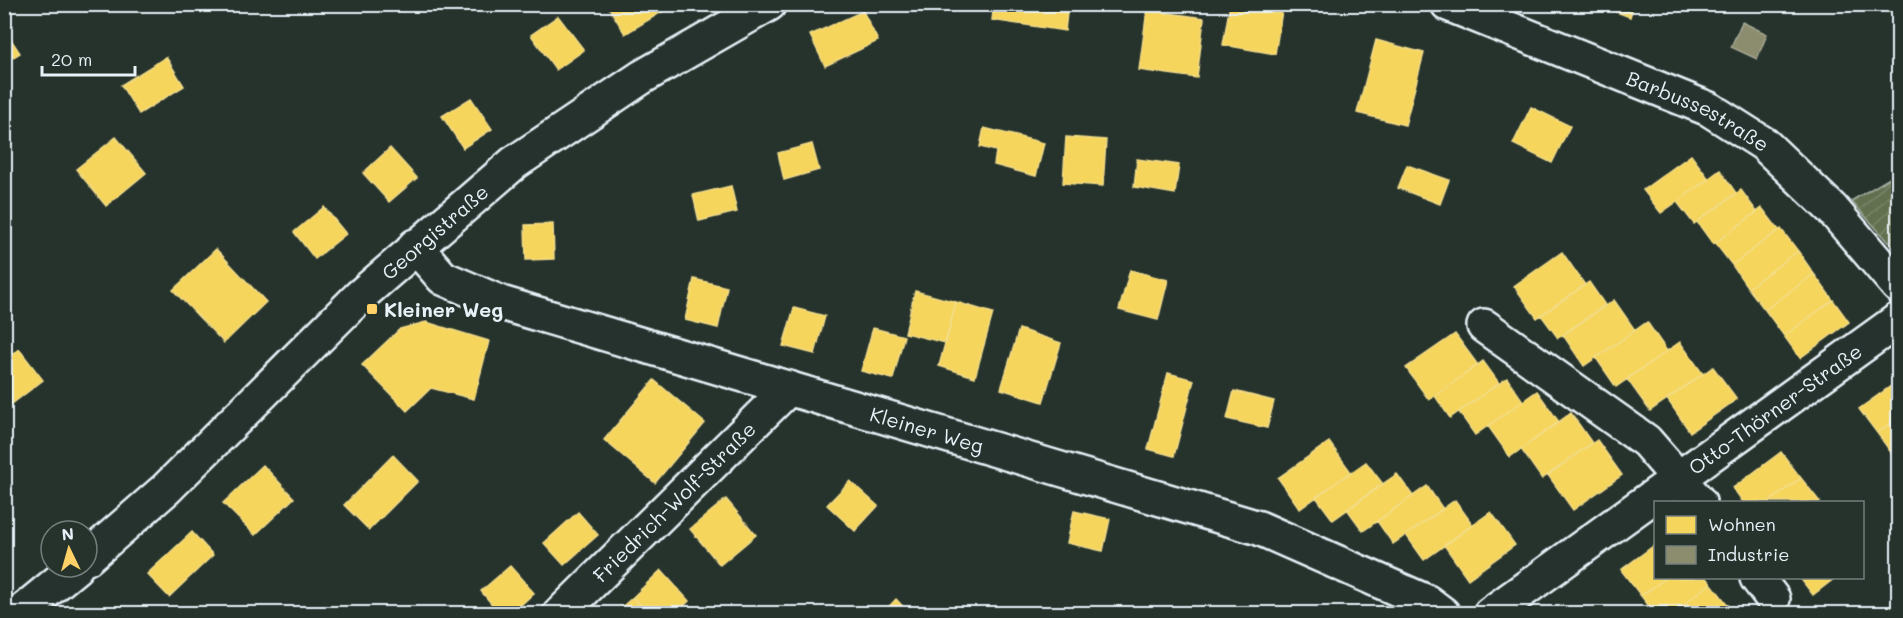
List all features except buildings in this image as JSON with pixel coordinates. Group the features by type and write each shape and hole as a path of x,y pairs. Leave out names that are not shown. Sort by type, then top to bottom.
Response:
{"street":[{"name":"Georgistraße","path":"99,548 166,489 345,310 416,246 514,164 642,77 769,4"},
{"name":"Barbussestraße","path":"1448,4 1709,110 1773,152 1832,209 1899,286"},
{"name":"Kleiner Weg","path":"416,246 443,278 501,303 1259,528 1427,602 1443,614"},
{"name":"Otto-Thörner-Straße","path":"1672,501 1690,490 1899,320"},
{"name":"Otto-Thörner-Straße","path":"1484,326 1646,441 1690,490"},
{"name":"Friedrich-Wolf-Straße","path":"560,614 789,388"},
{"name":"Otto-Thörner-Straße","path":"1490,614 1654,512"},
{"path":"19,614 61,579"}],"green space":[{"path":"1898,173 1898,252 1851,201"}],"place":[{"name":"Kleiner Weg","path":"372,309"}]}
